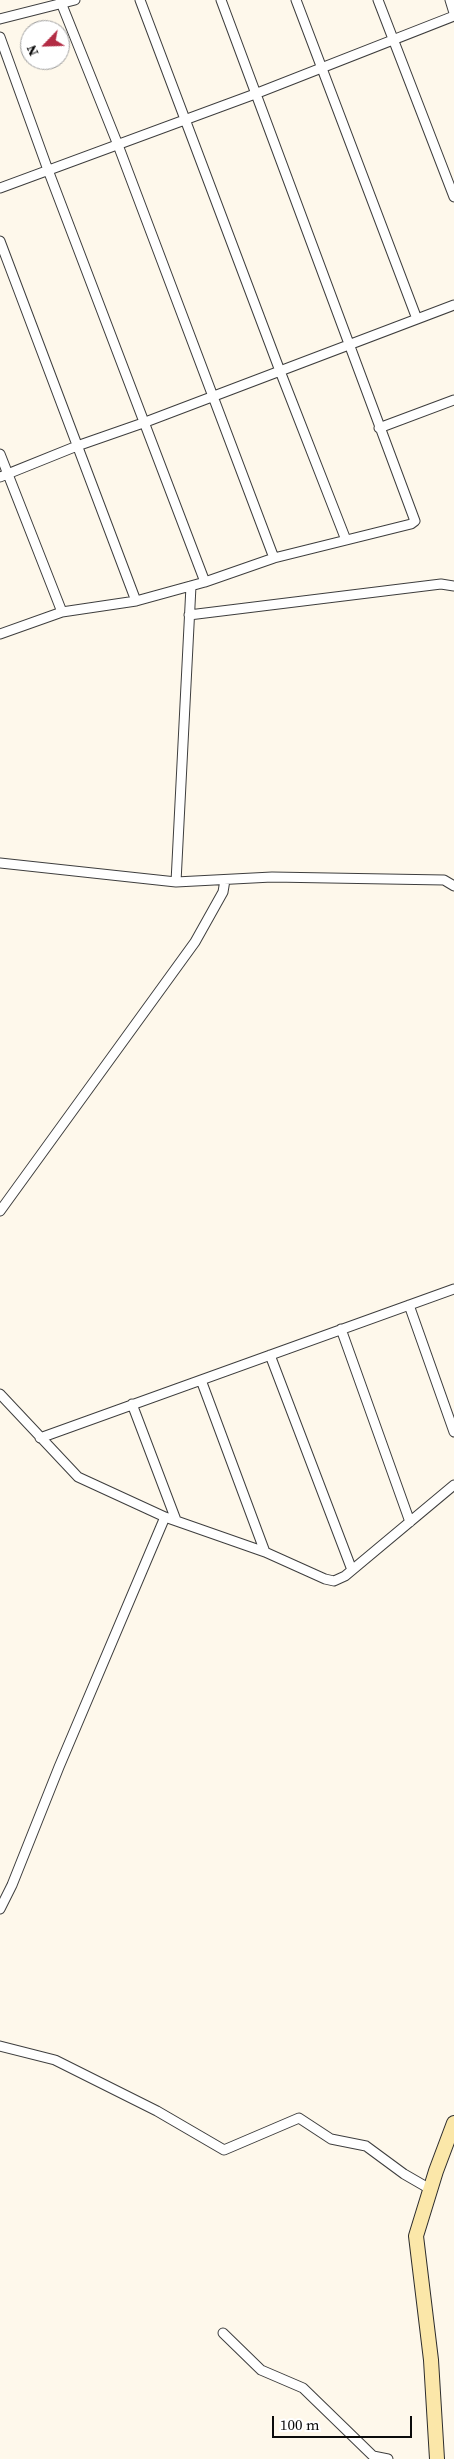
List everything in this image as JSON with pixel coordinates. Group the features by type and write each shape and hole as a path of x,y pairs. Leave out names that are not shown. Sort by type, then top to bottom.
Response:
{"street":[{"path":"0,19 75,0"},
{"path":"140,0 346,540"},
{"path":"0,634 62,612 136,601 205,582 274,558 411,524 415,521 221,0"},
{"path":"296,0 320,69 417,319"},
{"path":"378,0 454,197"},
{"path":"0,188 255,94 454,15 450,0"},
{"path":"61,2 118,145 211,396 274,558"},
{"path":"0,37 143,423 205,582"},
{"path":"0,241 136,601"},
{"path":"4,476 76,446 143,423 454,304"},
{"path":"379,428 454,400"},
{"path":"0,454 4,476 62,612"},
{"path":"189,615 441,584 454,586"},
{"path":"176,882 191,586"},
{"path":"0,863 176,882 272,877 444,880 454,886"},
{"path":"0,1211 195,942 223,892 224,880"},
{"path":"40,1438 454,1289"},
{"path":"410,1305 454,1432"},
{"path":"341,1330 410,1522"},
{"path":"270,1355 352,1570"},
{"path":"201,1380 265,1552"},
{"path":"0,1394 19,1412 40,1438 55,1451 78,1477 165,1517 265,1552 325,1579 334,1581 352,1570 454,1485"},
{"path":"132,1404 176,1520"},
{"path":"0,1909 12,1885 59,1767 165,1517"},
{"path":"0,2046 55,2060 157,2111 224,2150 299,2118 331,2139 366,2146 404,2174 430,2189"},
{"path":"437,2459 431,2360 416,2236 430,2189 454,2123"},
{"path":"223,2333 261,2370 303,2388 373,2456 388,2459"}]}
